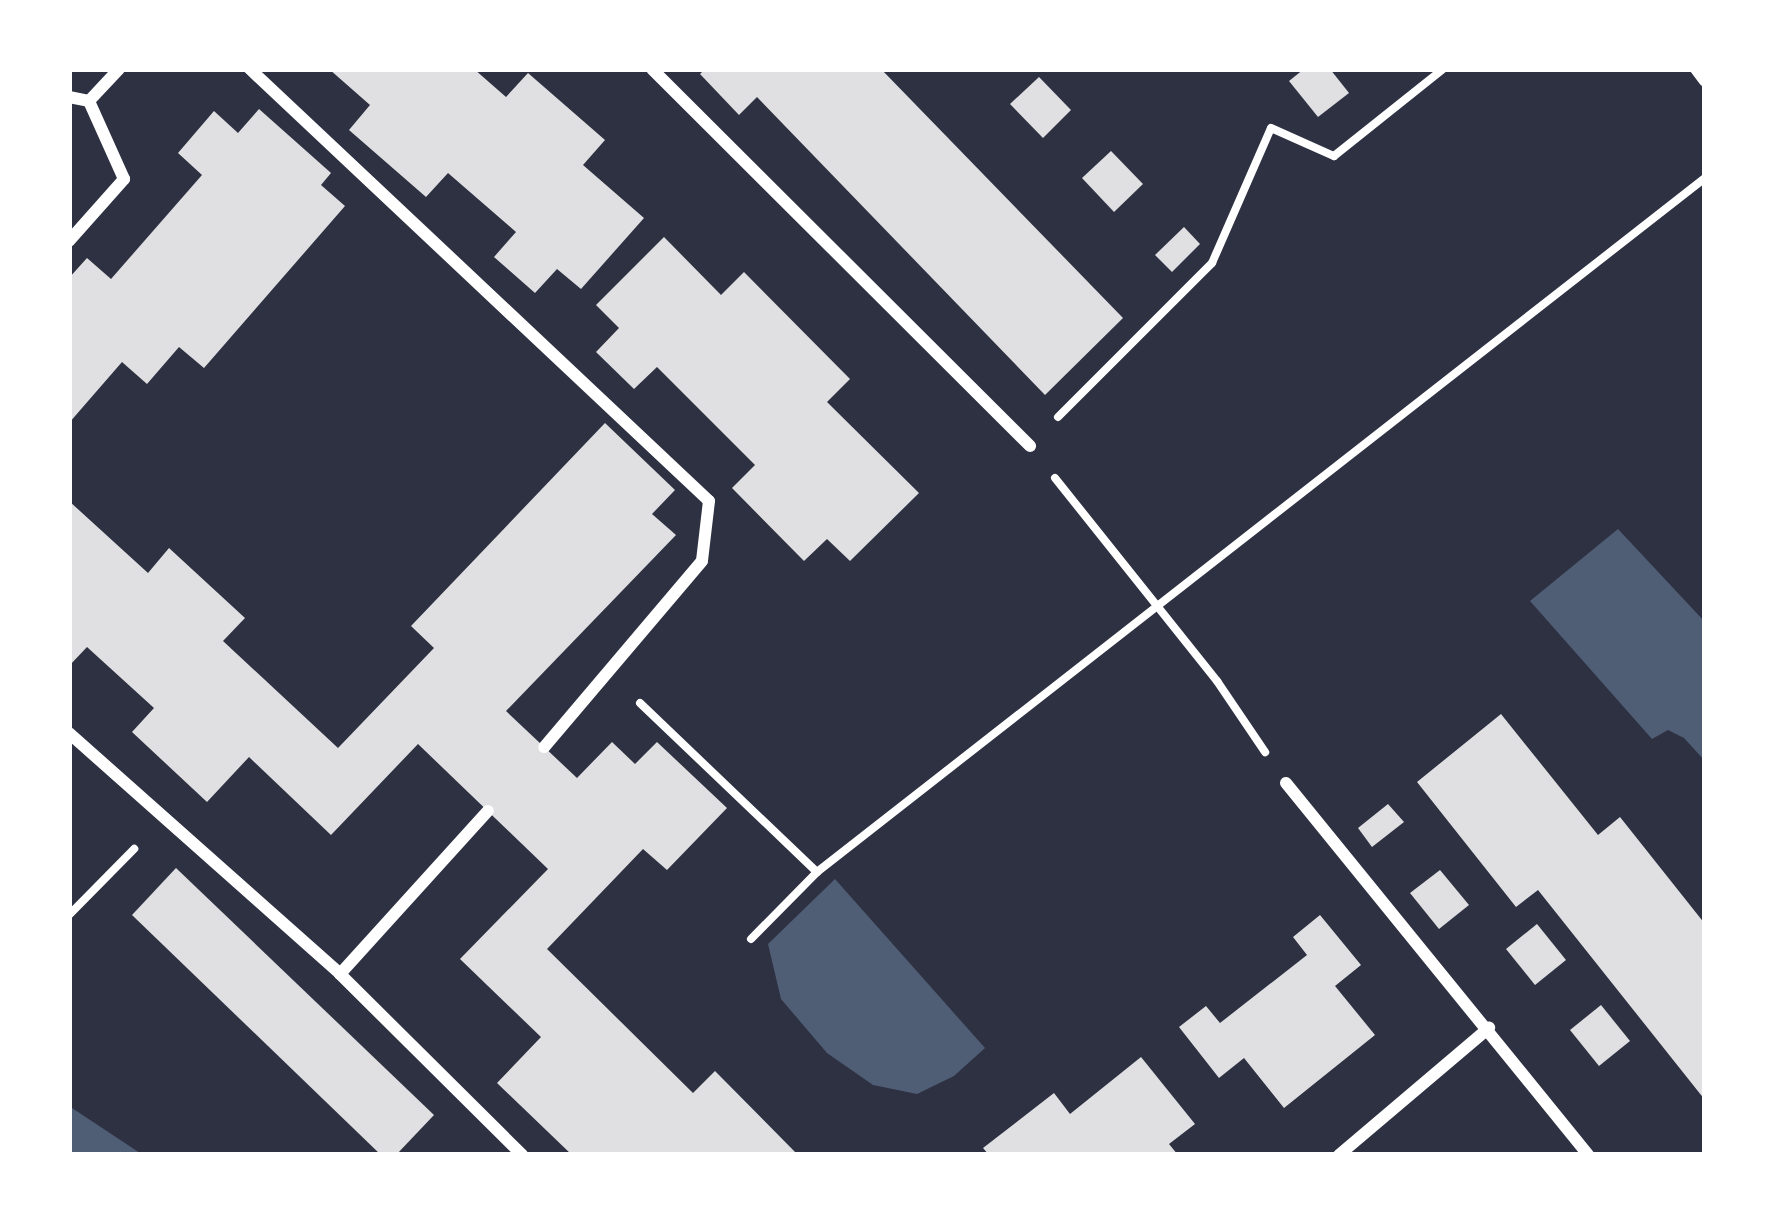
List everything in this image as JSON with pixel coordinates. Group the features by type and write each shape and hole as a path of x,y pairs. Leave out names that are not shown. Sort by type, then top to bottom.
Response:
{"street":[{"path":"89,101 118,69"},
{"path":"250,69 709,501 702,561 544,747"},
{"path":"652,69 1030,446"},
{"path":"1696,69 1705,81"},
{"path":"69,97 89,101"},
{"path":"69,241 124,179 89,101"},
{"path":"69,733 340,974 522,1155"},
{"path":"1286,783 1588,1155"},
{"path":"340,974 488,811"},
{"path":"1339,1155 1489,1028"}],"path":[{"path":"1286,783 1217,681 1030,446 1212,263 1271,128 1334,156 1443,69"},
{"path":"751,938 817,872 1155,603 1705,178"},
{"path":"606,670 817,872"},
{"path":"69,914 163,818"}],"water":[{"path":"1618,529 1705,622 1705,761 1684,738 1668,730 1652,739 1530,601"},
{"path":"835,879 985,1048 954,1076 917,1094 873,1085 827,1053 781,999 768,944"},
{"path":"69,1106 143,1155 69,1155"}],"building":[{"path":"329,69 474,69 506,97 528,73 605,140 583,165 644,218 581,289 557,269 535,293 494,257 516,232 448,173 426,197 349,130 370,105"},
{"path":"705,69 881,69 1123,318 1045,395 757,97 739,115 700,74"},
{"path":"1304,69 1330,69 1349,93 1318,117 1289,81"},
{"path":"1039,77 1071,110 1043,138 1010,104"},
{"path":"259,109 331,173 321,185 345,206 204,368 179,347 147,384 122,362 69,423 69,278 87,258 111,279 202,175 178,153 214,111 238,133"},
{"path":"1111,151 1143,184 1114,212 1082,178"},
{"path":"1184,227 1200,244 1172,272 1155,255"},
{"path":"664,237 721,295 744,272 850,379 827,402 919,493 850,561 827,539 804,561 732,488 755,465 657,367 634,389 596,352 619,328 596,305"},
{"path":"605,423 675,490 652,514 676,535 506,711 577,778 612,742 635,764 657,742 727,808 667,870 643,849 547,949 693,1093 715,1071 798,1155 572,1155 497,1083 541,1037 460,959 548,869 418,744 331,835 249,757 207,802 132,732 154,708 87,647 69,666 69,501 148,573 169,548 245,618 223,641 338,748 434,648 411,626"},
{"path":"1501,714 1598,835 1620,817 1705,924 1705,1100 1538,890 1516,907 1417,782"},
{"path":"1388,804 1404,822 1372,847 1358,828"},
{"path":"176,868 434,1115 396,1155 381,1155 132,915"},
{"path":"1440,870 1469,905 1439,929 1410,893"},
{"path":"1320,915 1361,965 1335,986 1375,1035 1284,1108 1244,1058 1219,1078 1179,1027 1206,1006 1220,1023 1307,955 1293,937"},
{"path":"1537,924 1566,960 1535,985 1506,949"},
{"path":"1601,1005 1630,1041 1599,1066 1570,1030"},
{"path":"1141,1057 1195,1124 1169,1144 1178,1155 989,1155 983,1148 1054,1093 1070,1114"}]}
